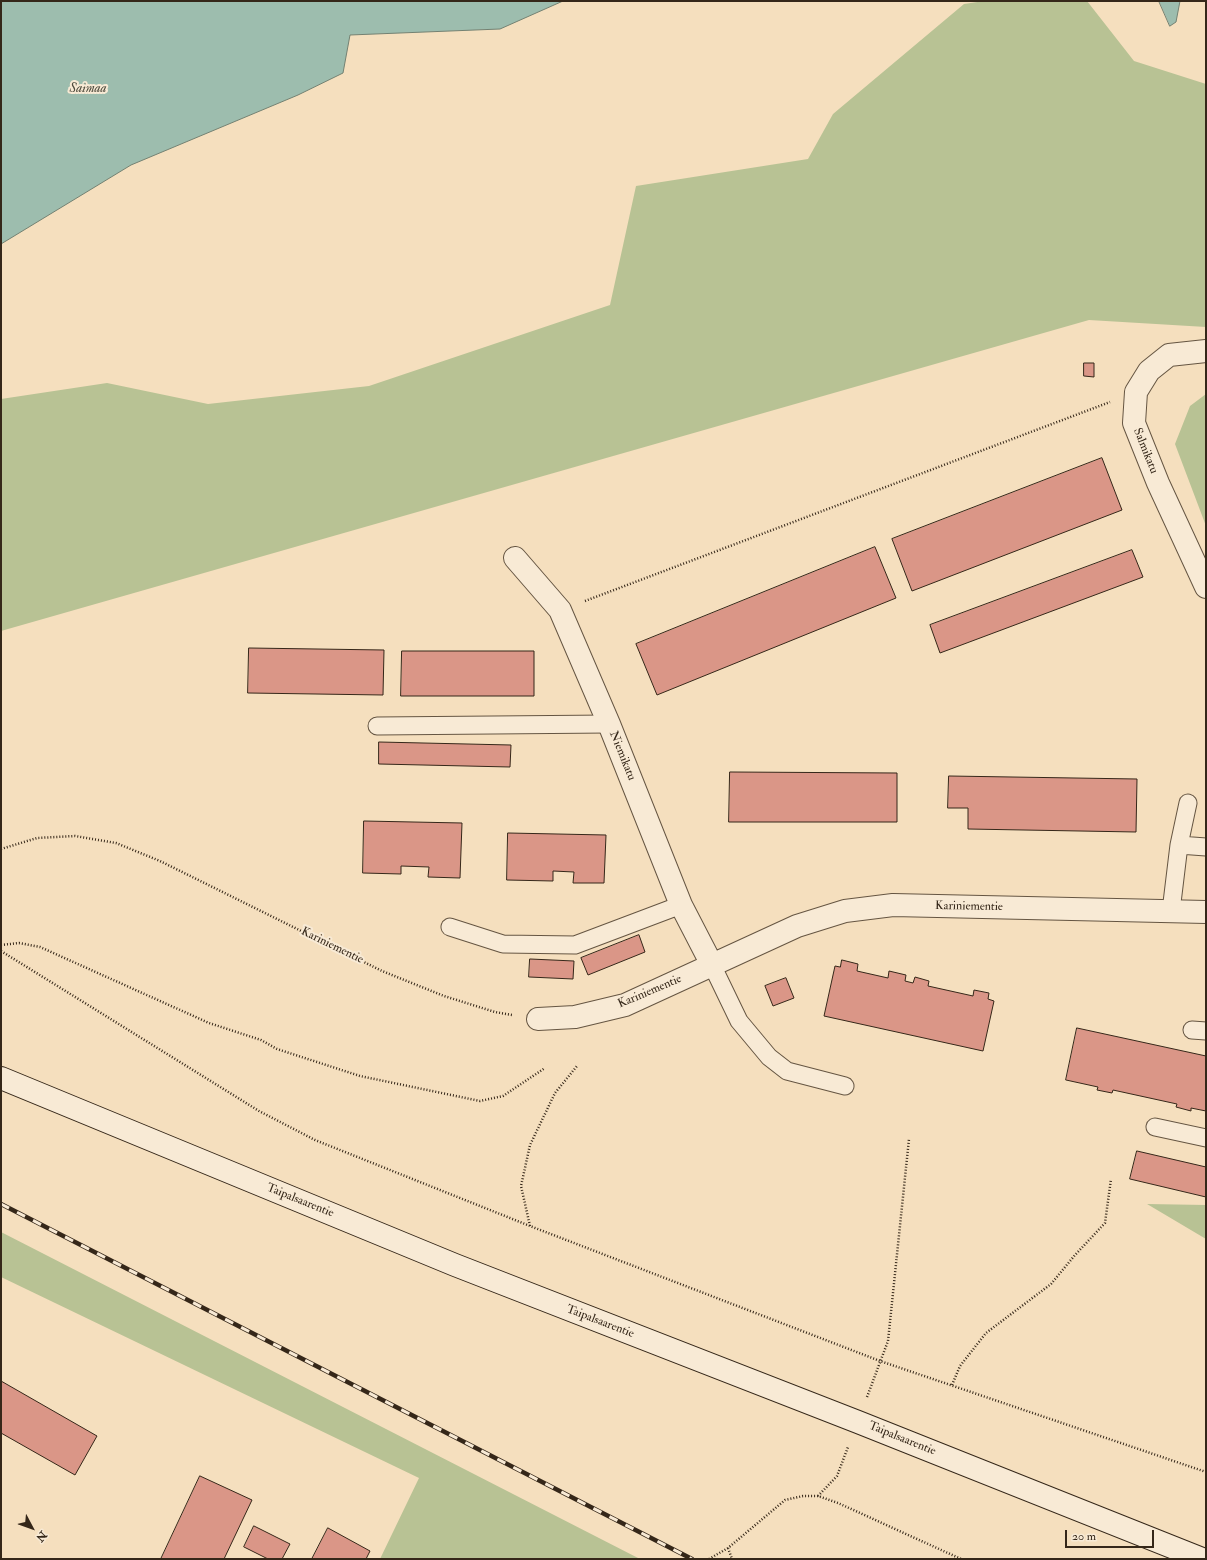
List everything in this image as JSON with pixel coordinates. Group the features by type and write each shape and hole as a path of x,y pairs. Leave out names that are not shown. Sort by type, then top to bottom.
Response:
{"street":[{"name":"Salmikatu","path":"1206,351 1169,354 1149,371 1136,392 1134,423 1158,483 1206,587"},
{"name":"Niemikatu","path":"515,558 560,610 609,724 681,905 712,965"},
{"name":"Kariniementie","path":"538,1019 575,1017 625,1005 797,926 845,911 893,905 1206,912"},
{"name":"Taipalsaarentie","path":"1,1078 454,1265 858,1422 1202,1559"},
{"path":"1085,1512 1181,1559"}],"lane":[{"path":"377,726 609,724"},
{"path":"1171,911 1179,845 1188,803"},
{"path":"1179,845 1206,846"},
{"path":"450,927 503,944 575,945 681,905"},
{"path":"712,965 739,1020 769,1057 787,1071 846,1086"},
{"path":"1155,1127 1206,1138"}],"path":[{"path":"560,610 1136,392"},
{"name":"Kariniementie","path":"1,849 37,838 75,836 116,842 160,861 382,971 444,996 488,1010 538,1019"},
{"path":"1,945 19,943 40,947 209,1023 261,1040 277,1049 360,1076 480,1101 503,1096 545,1068"},
{"path":"1,951 259,1110 308,1136 530,1226 880,1361 1206,1472"},
{"path":"530,1226 521,1186 530,1146 555,1093 577,1066"},
{"path":"818,1496 837,1476 888,1341 909,1139"},
{"path":"952,1386 960,1366 986,1333 1051,1284 1075,1255 1105,1223 1111,1179"},
{"path":"709,1559 728,1548 785,1500 803,1496 818,1496 838,1503 961,1559"},
{"path":"728,1548 732,1559"}],"green space":[{"path":"984,1 1087,1 1134,61 1206,84 1206,327 1089,320 1,631 1,399 107,383 208,404 369,386 610,305 636,186 808,159 833,114 964,4"},
{"path":"1206,394 1206,526 1175,444 1190,406"},
{"path":"1147,1204 1206,1205 1206,1239"},
{"path":"1,1232 640,1559 380,1559 419,1478 1,1277"}],"water":[{"name":"Saimaa","path":"1,1 563,1 500,29 350,35 343,73 298,95 131,165 1,244"},
{"path":"1159,1 1180,1 1176,22 1170,26"}],"building":[{"path":"1084,363 1094,363 1094,377 1084,376"},
{"path":"1102,458 1122,510 912,591 892,539"},
{"path":"875,547 896,598 657,695 636,644"},
{"path":"1132,550 1143,577 940,653 930,625"},
{"path":"249,648 384,650 383,695 248,693"},
{"path":"402,651 534,651 534,696 401,696"},
{"path":"379,742 511,745 510,767 379,764"},
{"path":"730,772 897,773 897,822 729,822"},
{"path":"949,776 1137,779 1136,832 968,829 968,808 948,808"},
{"path":"364,821 462,823 460,878 428,877 429,867 401,866 401,874 363,873"},
{"path":"508,833 606,835 604,883 573,883 574,872 553,871 553,881 507,880"},
{"path":"639,935 645,952 588,975 581,958"},
{"path":"530,959 574,961 573,979 529,977"},
{"path":"842,960 858,964 857,971 888,978 889,971 906,975 905,981 913,983 915,977 929,981 928,986 973,996 974,990 989,993 988,999 994,1001 983,1051 824,1016 835,966 840,967"},
{"path":"786,978 794,998 773,1006 765,986"},
{"path":"1077,1028 1206,1056 1206,1111 1191,1108 1191,1111 1176,1107 1177,1104 1113,1090 1112,1093 1097,1090 1098,1087 1066,1080"},
{"path":"1137,1151 1206,1167 1206,1197 1130,1179"},
{"path":"1,1381 97,1436 75,1475 1,1433"},
{"path":"200,1476 252,1500 224,1559 161,1559"},
{"path":"254,1526 290,1544 282,1559 268,1559 244,1547"},
{"path":"328,1528 370,1551 366,1559 312,1559"}],"railway":[{"path":"1,1204 692,1559"}]}
